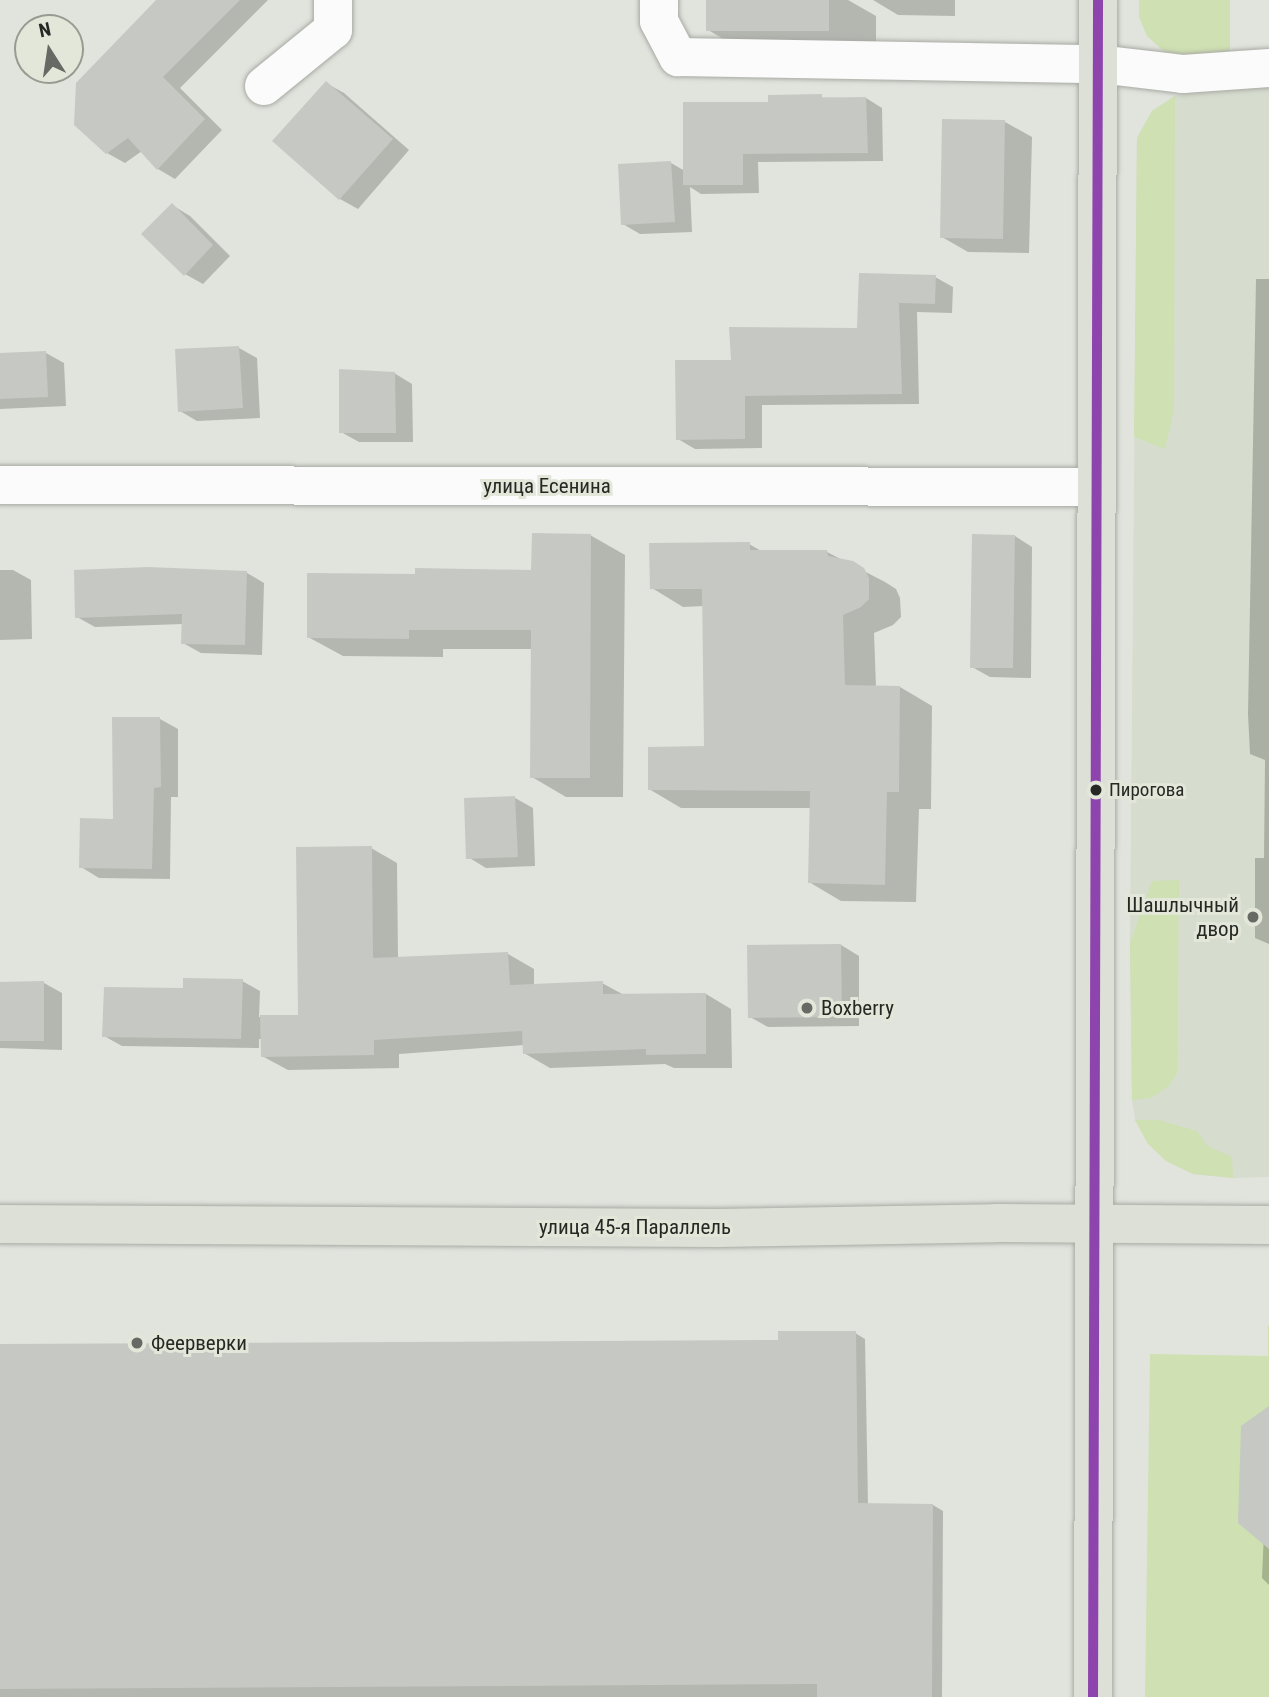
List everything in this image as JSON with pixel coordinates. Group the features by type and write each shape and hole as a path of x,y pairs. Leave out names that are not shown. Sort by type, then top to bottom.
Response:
{"main road":[{"path":"1093,1697 1098,0"},
{"name":"улица 45-я Параллель","path":"0,1223 718,1228 864,1224 1269,1225"}],"street":[{"path":"264,86 333,30 333,0"},
{"path":"659,0 659,21 678,57 1098,64 1183,74 1269,68"},
{"name":"улица Есенина","path":"0,485 1095,487"}],"shaded area":[{"path":"1269,78 1269,1177 1232,1178 1193,1174 1166,1161 1149,1144 1135,1120 1132,1100 1130,943 1137,138 1152,111 1175,96"}],"green space":[{"path":"1139,0 1230,0 1230,51 1172,59 1147,36 1139,17"},
{"path":"1175,96 1174,410 1165,449 1134,437 1137,138 1152,111"},
{"path":"1179,880 1177,1073 1169,1086 1151,1098 1132,1100 1130,943 1152,881"},
{"path":"1135,1120 1158,1120 1197,1131 1207,1146 1232,1157 1233,1178 1193,1174 1166,1161 1148,1144"},
{"path":"1268,1325 1269,1697 1145,1697 1150,1354 1268,1356"}],"building":[{"path":"156,0 240,0 163,77 205,119 157,170 128,138 106,154 74,125 76,84 84,84 84,75"},
{"path":"706,0 829,0 829,31 706,31"},
{"path":"326,81 393,139 339,200 272,141"},
{"path":"822,94 822,98 866,97 868,153 743,154 743,185 683,185 683,102 768,102 768,95"},
{"path":"942,119 1005,120 1003,239 940,238"},
{"path":"671,161 675,222 621,225 618,164"},
{"path":"172,203 213,245 184,276 141,234"},
{"path":"859,273 936,275 935,304 899,303 902,394 745,396 745,439 676,440 675,360 731,360 729,327 857,328"},
{"path":"239,346 243,408 178,412 175,349"},
{"path":"46,351 48,397 0,399 0,353"},
{"path":"339,369 395,372 396,433 339,433"},
{"path":"532,533 591,534 590,778 530,778 531,630 409,630 409,639 307,638 307,573 415,574 415,568 531,570"},
{"path":"972,534 1015,535 1013,668 970,668"},
{"path":"750,542 750,550 827,550 828,556 853,561 864,568 869,578 869,599 861,607 843,615 845,685 900,686 899,792 887,792 885,885 808,883 810,791 648,790 648,747 704,746 702,589 650,589 649,543"},
{"path":"148,567 247,571 245,645 181,644 182,614 75,618 74,570"},
{"path":"112,717 160,717 161,787 154,788 152,869 79,868 80,818 113,819"},
{"path":"515,796 518,857 466,859 464,798"},
{"path":"372,846 373,958 508,952 510,985 603,981 603,994 706,993 706,1054 646,1055 646,1049 523,1054 522,1031 374,1040 374,1055 261,1057 260,1015 298,1015 296,847"},
{"path":"841,944 842,1017 748,1018 747,945"},
{"path":"183,978 243,979 241,1039 102,1037 104,987 183,988"},
{"path":"44,981 44,1041 0,1041 0,982"},
{"path":"778,1331 856,1331 858,1503 933,1504 932,1697 817,1697 817,1684 0,1689 0,1344 778,1340"},
{"path":"1269,1406 1269,1549 1238,1523 1241,1426"}],"transit line":[{"path":"1093,1697 1098,0"}],"place":[{"name":"Пирогова","path":"1096,790"},
{"name":"Шашлычный двор","path":"1253,917"},
{"name":"Boxberry","path":"807,1008"},
{"name":"Феерверки","path":"137,1343"}]}
